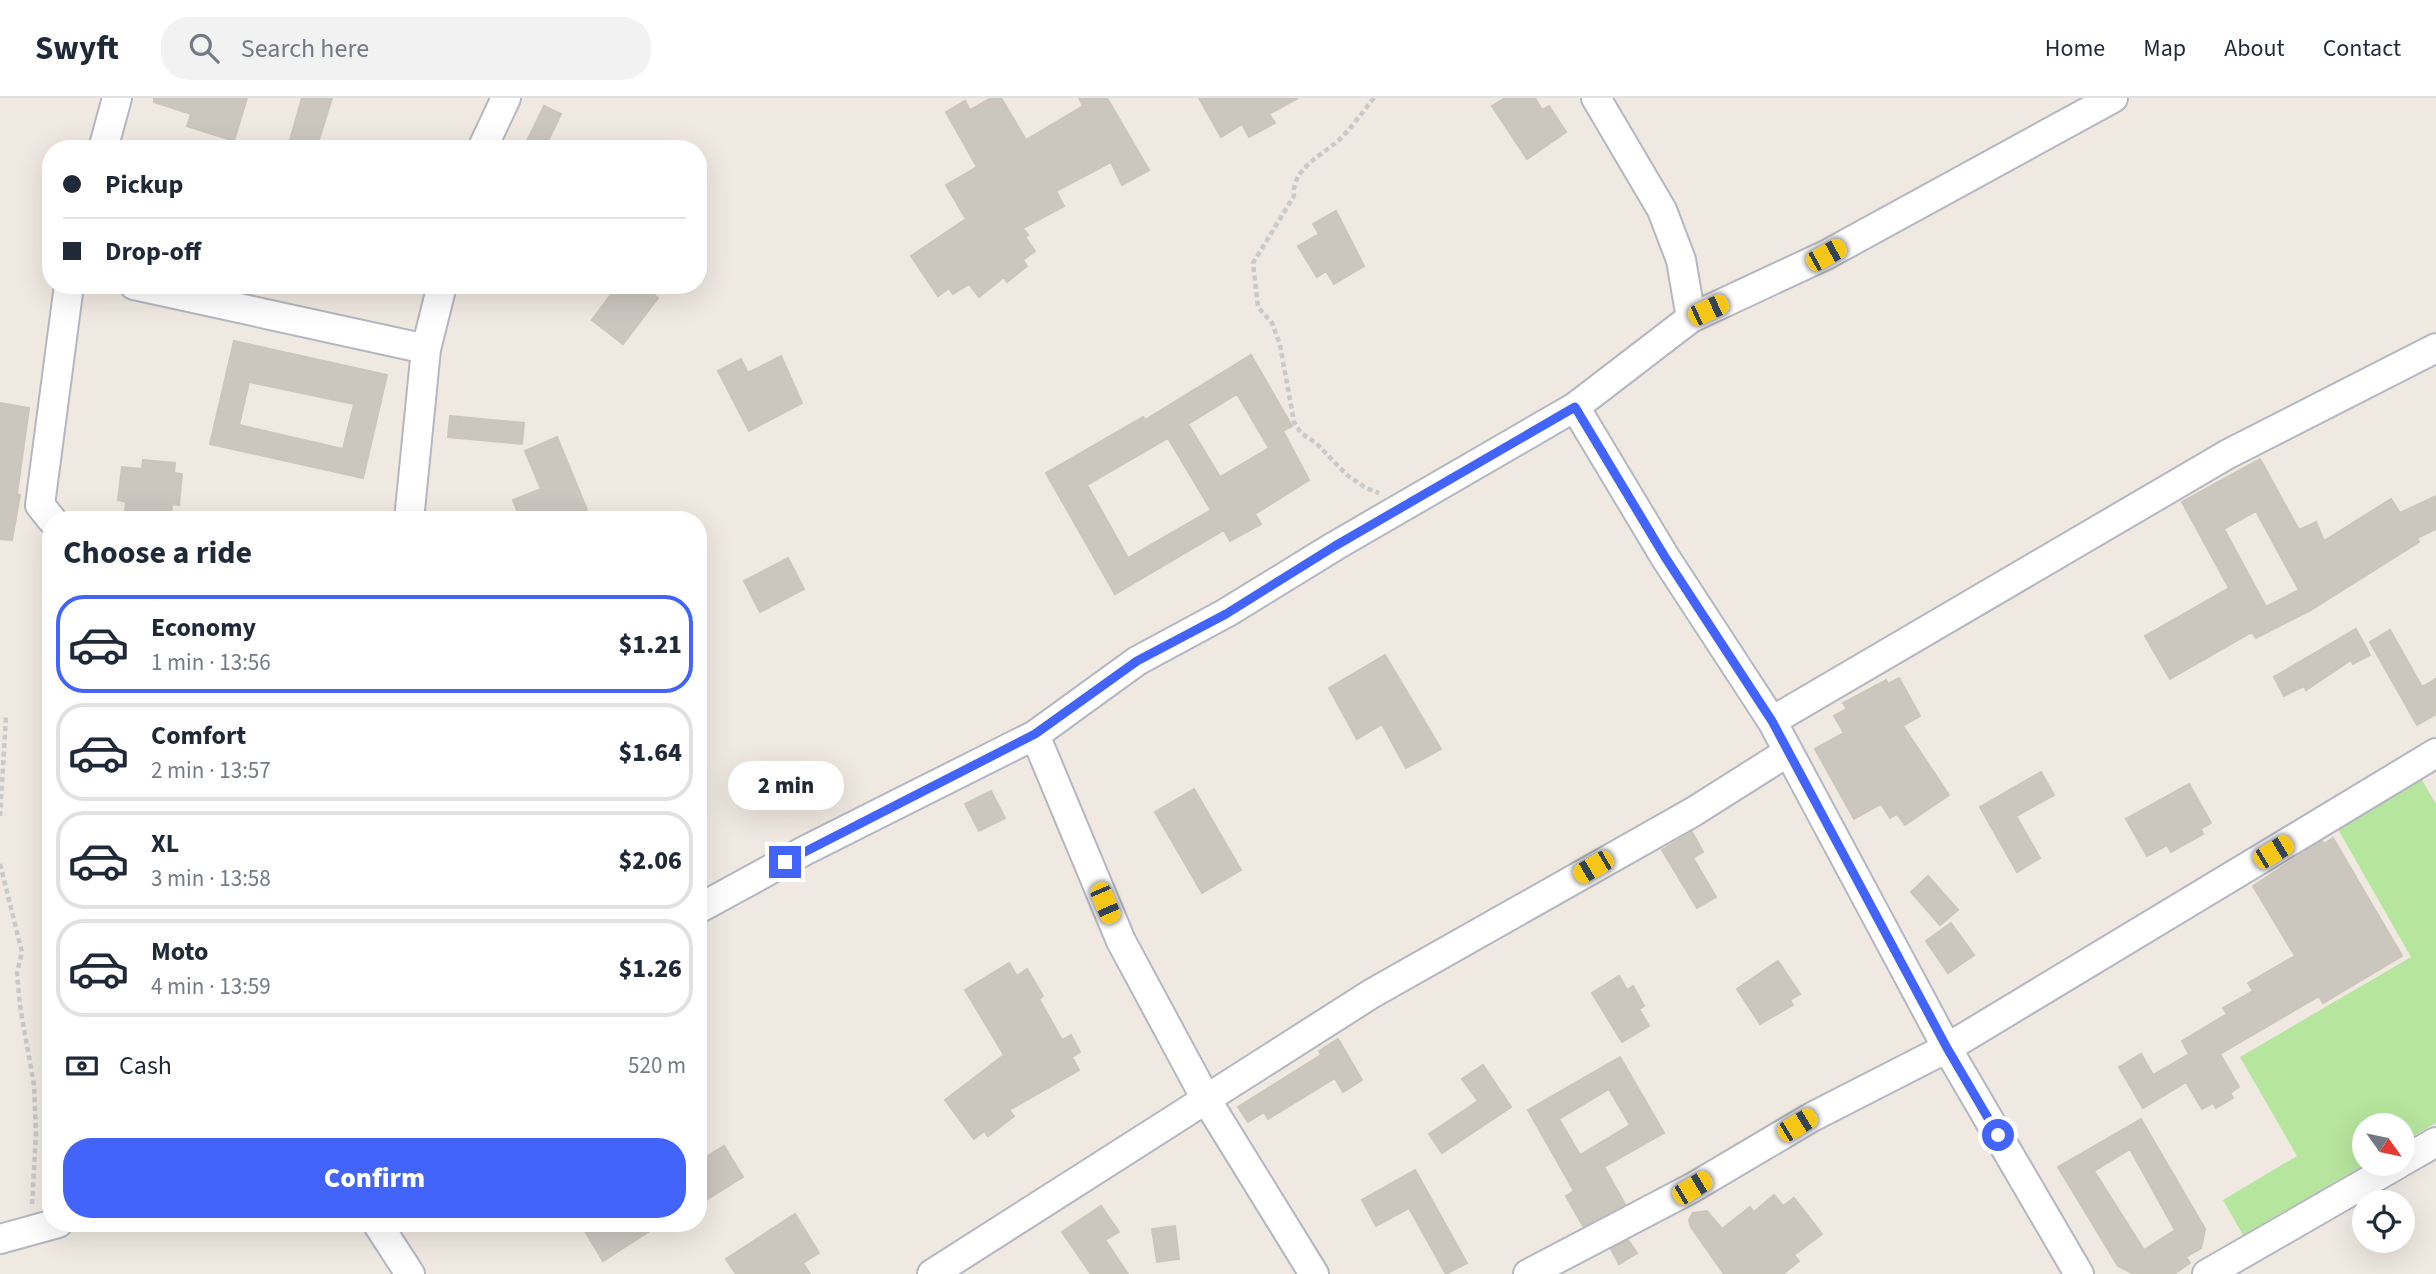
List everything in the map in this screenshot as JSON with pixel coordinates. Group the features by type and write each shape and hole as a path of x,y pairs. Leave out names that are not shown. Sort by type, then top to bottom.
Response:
{"street":[{"path":"105,140 117,98"},
{"path":"486,140 506,98"},
{"path":"1596,98 1662,210 1681,260 1691,318"},
{"path":"707,904 806,850 1035,734 1137,661 1226,614 1408,503 1575,407 1691,318 1826,255 2113,98"},
{"path":"45,511 40,505 68,294"},
{"path":"175,294 426,349"},
{"path":"410,511 426,349 440,294"},
{"path":"1772,721 2228,454 2436,348"},
{"path":"1575,407 1665,557 1772,721 1947,1048 2079,1274"},
{"path":"1035,734 1121,942 1206,1099 1314,1274"},
{"path":"932,1274 1371,995 1693,812 1788,752"},
{"path":"1528,1274 1692,1188 1812,1116 1947,1048 2436,753"},
{"path":"2415,1155 2436,1142"},
{"path":"2207,1274 2378,1176"},
{"path":"0,1239 42,1228"},
{"path":"383,1232 410,1274"}],"path":[{"path":"1374,98 1342,137 1306,166 1293,187 1294,196 1252,263 1258,307 1272,323 1280,345 1294,422 1301,433 1366,488 1408,503"},
{"path":"0,816 6,717"},
{"path":"0,864 22,951 17,973 35,1097 36,1134 31,1202 42,1217"}],"green space":[{"path":"2419,775 2436,804 2436,1123 2415,1135 2415,1113 2352,1113 2352,1172 2243,1235 2223,1200 2297,1156 2240,1057 2411,957 2335,824"}],"building":[{"path":"154,98 247,98 234,140 187,126 191,114 154,102"},
{"path":"302,98 332,98 319,140 290,140"},
{"path":"991,98 1001,98 1026,140 1083,106 1079,98 1107,98 1149,170 1122,185 1111,162 1056,191 1064,206 1023,228 1028,235 1025,237 1035,251 1023,260 1027,266 1007,282 1004,277 979,297 969,284 953,294 949,288 938,296 911,256 966,219 946,185 977,167 946,112 965,101 970,110"},
{"path":"1199,98 1298,98 1269,114 1275,123 1249,137 1242,124 1221,137"},
{"path":"1505,98 1535,98 1542,110 1549,106 1566,132 1527,159 1492,106"},
{"path":"544,106 561,114 548,140 527,140"},
{"path":"1336,211 1364,266 1334,284 1326,271 1317,277 1298,246 1319,234 1313,224"},
{"path":"611,294 653,294 658,298 623,344 592,320"},
{"path":"234,341 387,375 363,478 210,444","holes":["249,382 354,404 343,449 239,425"]},
{"path":"1251,355 1292,426 1283,431 1309,480 1255,514 1261,524 1230,541 1224,530 1115,594 1046,473 1143,417 1145,420","holes":["1237,394 1269,448 1220,477 1188,424","1168,438 1211,510 1128,558 1087,485"]},
{"path":"781,356 802,403 749,431 718,371 741,359 748,373"},
{"path":"0,403 29,408 17,494 20,495 12,540 0,539"},
{"path":"450,416 524,423 522,444 448,437"},
{"path":"557,437 587,510 517,511 513,500 541,489 525,451"},
{"path":"2260,459 2299,530 2316,522 2324,541 2391,499 2400,513 2436,496 2436,529 2417,538 2419,542 2311,610 2256,638 2252,632 2170,679 2145,636 2229,588 2182,502","holes":["2256,511 2299,590 2266,607 2224,529"]},
{"path":"143,460 175,463 174,473 182,474 179,505 172,504 172,511 125,511 126,502 118,500 122,467 142,469"},
{"path":"788,558 804,589 760,612 744,581"},
{"path":"2356,629 2370,655 2353,664 2351,660 2306,690 2304,686 2284,696 2274,677"},
{"path":"2390,630 2422,687 2436,679 2436,714 2417,725 2370,642"},
{"path":"1385,655 1441,749 1406,768 1382,724 1357,739 1329,688"},
{"path":"1899,678 1920,716 1903,726 1949,795 1905,825 1897,814 1890,818 1881,804 1854,819 1815,749 1844,733 1834,716 1847,709 1843,703 1886,680 1888,684"},
{"path":"2041,772 2054,795 2016,816 2040,858 2017,872 1980,807"},
{"path":"2189,784 2211,823 2201,829 2203,834 2171,852 2167,845 2147,856 2126,819"},
{"path":"1194,789 1241,870 1202,893 1155,812"},
{"path":"991,791 1005,818 979,831 965,804"},
{"path":"1692,832 1703,852 1693,858 1716,897 1697,908 1662,850"},
{"path":"2333,838 2402,956 2323,1003 2319,996 2220,1054 2239,1087 2230,1093 2233,1098 2216,1108 2213,1103 2202,1109 2186,1082 2143,1108 2119,1067 2141,1054 2153,1075 2189,1054 2182,1041 2227,1014 2223,1008 2253,991 2248,983 2295,956 2253,886 2322,841 2324,844"},
{"path":"1928,876 1958,910 1940,925 1911,892"},
{"path":"1951,923 1974,955 1948,973 1926,941"},
{"path":"1778,961 1800,994 1790,1000 1793,1005 1760,1024 1737,989"},
{"path":"1009,963 1017,976 1027,969 1043,996 1039,999 1062,1040 1071,1035 1080,1052 1072,1057 1079,1070 1009,1110 1014,1116 988,1136 984,1131 974,1139 945,1100 1004,1055 965,990"},
{"path":"1619,976 1627,990 1633,986 1644,1006 1639,1009 1649,1026 1622,1042 1592,993"},
{"path":"1338,1039 1362,1080 1343,1092 1335,1078 1268,1119 1264,1112 1248,1122 1238,1107 1321,1055 1319,1051"},
{"path":"1620,1057 1664,1133 1604,1167 1625,1204 1583,1226 1566,1196 1574,1191 1528,1110","holes":["1609,1089 1630,1125 1580,1155 1559,1119"]},
{"path":"1483,1065 1511,1107 1442,1153 1429,1134 1478,1101 1462,1079"},
{"path":"2141,1119 2205,1229 2201,1248 2186,1257 2190,1263 2174,1274 2134,1274 2118,1266 2058,1167","holes":["2130,1149 2175,1230 2144,1250 2094,1171"]},
{"path":"724,1146 743,1177 707,1199 707,1156"},
{"path":"1415,1170 1467,1263 1446,1274 1409,1208 1376,1226 1362,1200"},
{"path":"1774,1195 1783,1206 1794,1198 1822,1234 1794,1255 1799,1261 1783,1274 1724,1274 1691,1227 1689,1220 1693,1213 1707,1211 1722,1229 1750,1207 1754,1212"},
{"path":"1101,1206 1119,1232 1105,1240 1128,1274 1091,1274 1062,1232"},
{"path":"795,1214 819,1253 803,1263 810,1274 736,1274 726,1259"},
{"path":"1175,1226 1179,1259 1157,1262 1152,1229"},
{"path":"585,1232 648,1232 603,1261"},
{"path":"1628,1240 1637,1253 1619,1264 1611,1249"}],"route":[{"path":"785,862 1035,734 1137,661 1226,614 1335,546 1575,407 1665,557 1772,721 1947,1048 1998,1135"}]}
